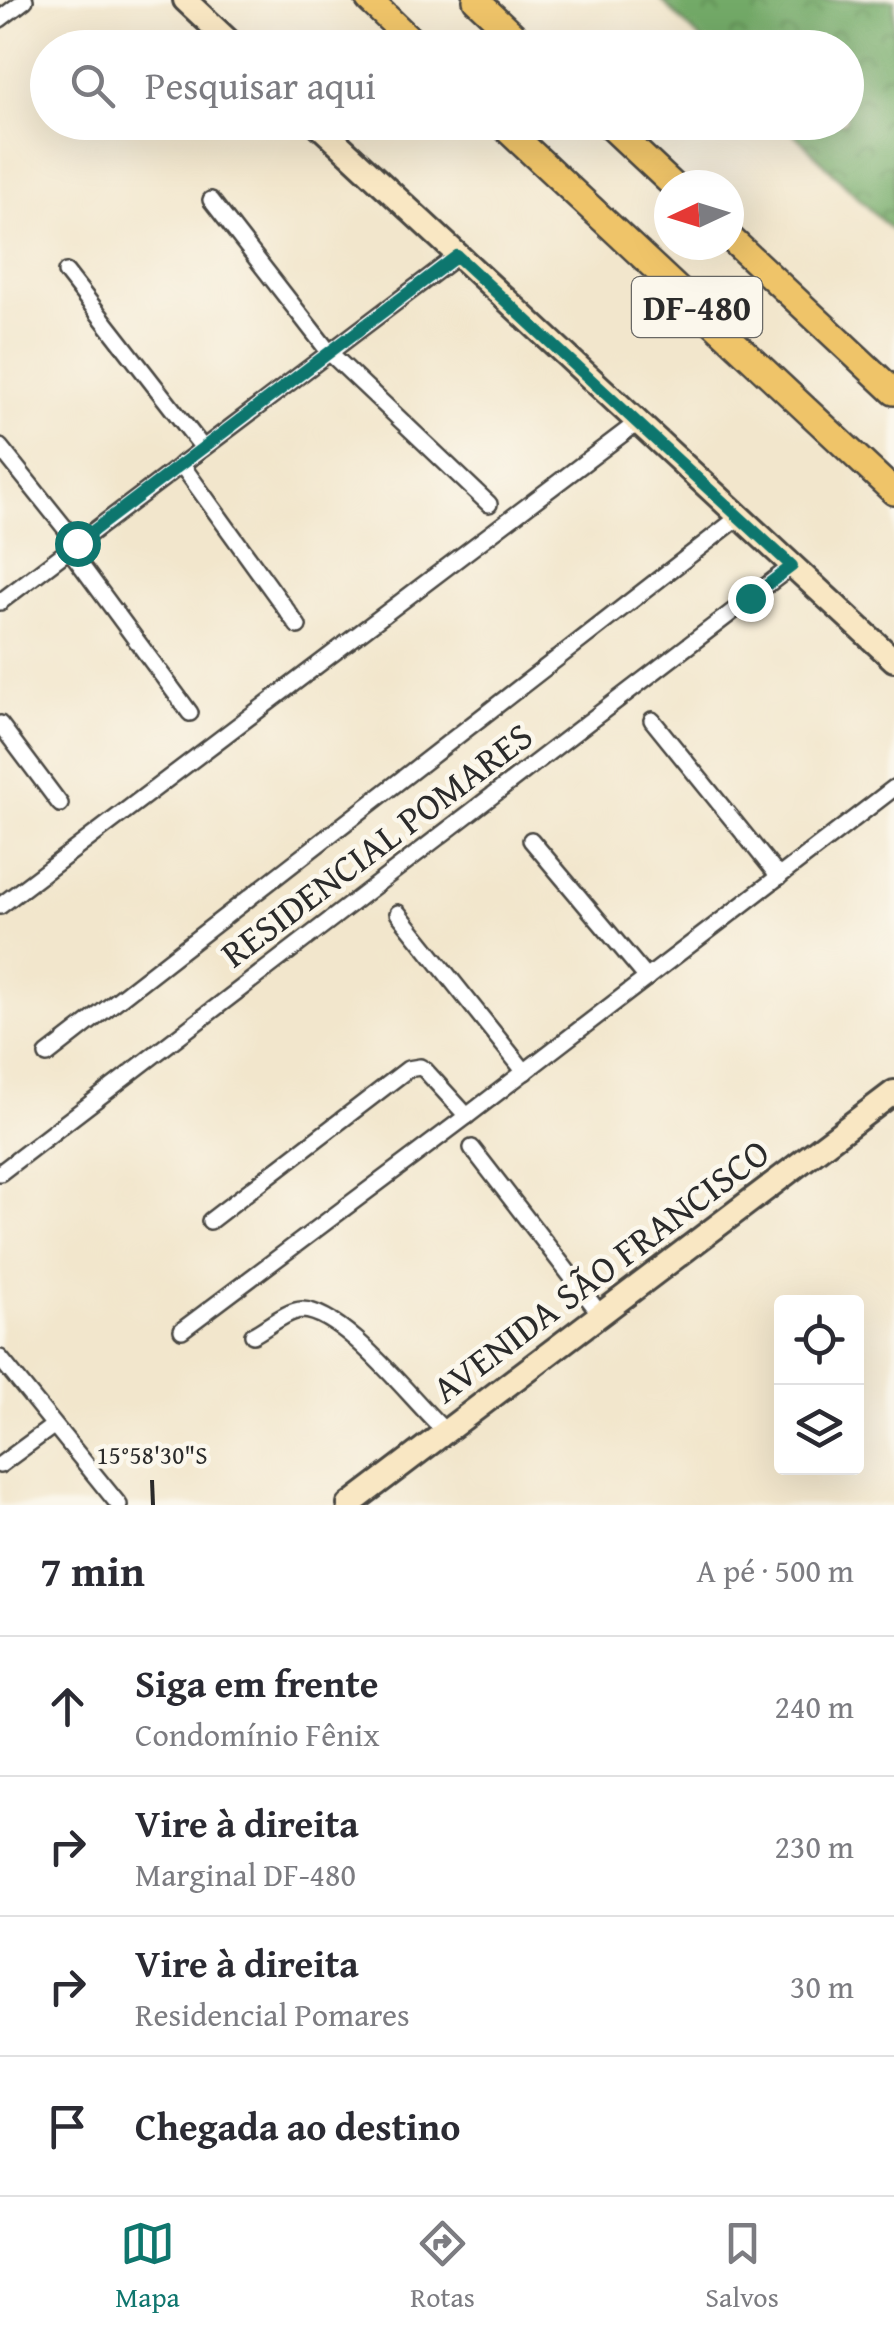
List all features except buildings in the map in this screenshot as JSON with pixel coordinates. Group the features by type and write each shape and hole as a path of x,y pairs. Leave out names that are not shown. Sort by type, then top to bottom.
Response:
{"main road":[{"path":"368,0 400,30"},
{"path":"476,0 507,30"},
{"name":"DF-480","path":"518,140 894,492"},
{"path":"625,140 657,170"},
{"name":"DF-480","path":"744,252 894,392"}],"street":[{"path":"0,19 25,0"},
{"path":"185,0 217,30"},
{"path":"335,140 894,660"},
{"path":"211,200 329,352 489,504"},
{"path":"0,602 457,256"},
{"path":"66,272 203,448"},
{"path":"0,906 638,422"},
{"path":"0,447 190,713"},
{"path":"181,464 298,626"},
{"path":"48,1054 739,517"},
{"name":"RESIDENCIAL POMARES","path":"0,1172 792,566"},
{"path":"652,720 779,877"},
{"path":"0,724 60,804"},
{"path":"182,1330 894,788"},
{"path":"530,840 647,978"},
{"path":"398,913 525,1072"},
{"path":"210,1222 415,1066 425,1070 468,1116"},
{"name":"AVENIDA SÃO FRANCISCO","path":"348,1505 894,1092"},
{"path":"472,1148 601,1315"},
{"path":"254,1335 294,1311 304,1310 330,1319 366,1349 445,1432"},
{"path":"0,1358 6,1379 119,1505"},
{"path":"0,1466 52,1426"}],"green space":[{"path":"661,0 894,0 894,233 800,140 864,140 864,30 691,30"}],"route":[{"path":"77,543 457,256 792,566 750,598"}]}
